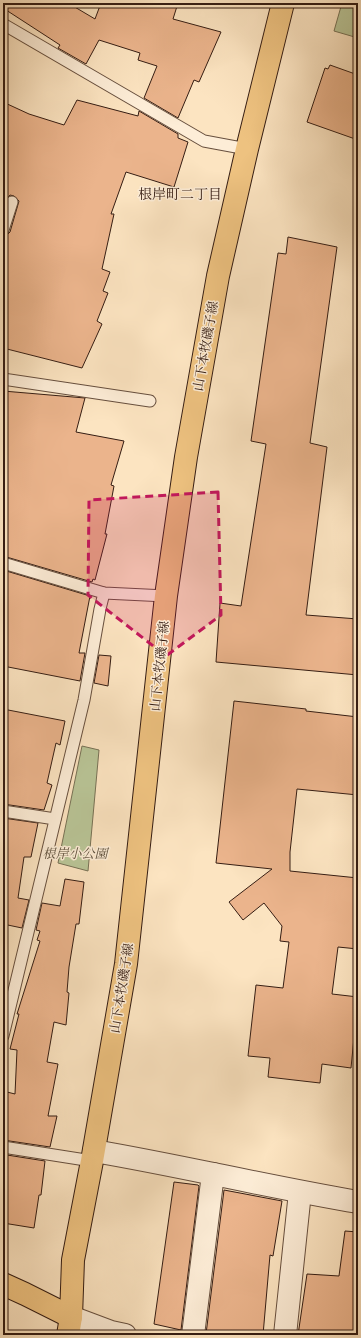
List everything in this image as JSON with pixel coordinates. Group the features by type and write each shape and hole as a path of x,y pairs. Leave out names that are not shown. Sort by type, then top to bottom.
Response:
{"main road":[{"name":"山下本牧磯子線","path":"70,1326 73,1260 93,1156 126,964 166,596 186,457 218,276 247,149 283,3"},
{"path":"3,1284 25,1294 70,1326"}],"street":[{"path":"93,1156 140,1159 300,1192 358,1202"},
{"path":"193,1335 213,1174"},
{"path":"285,1335 300,1192"},
{"path":"70,1326 125,1335"}],"lane":[{"path":"3,24 204,141 247,149"},
{"path":"3,230 12,202"},
{"path":"3,380 150,401"},
{"path":"3,563 104,593 166,596"},
{"path":"3,1036 84,700 104,593"},
{"path":"3,811 55,819"},
{"path":"3,1147 93,1156"}],"highlighted area":[{"path":"218,492 221,615 166,656 88,595 89,500"}],"green space":[{"path":"342,3 358,3 358,38 334,31"},
{"name":"根岸小公園","path":"82,746 99,750 88,871 58,863"}],"building":[{"path":"3,3 68,3 95,19 101,3 178,3 173,19 221,32 199,82 194,80 178,118 144,98 157,66 138,60 140,53 99,40 86,64 58,48 60,45 3,8"},
{"path":"330,65 358,75 358,140 307,122 325,68 328,69"},
{"path":"77,100 138,116 139,111 178,134 178,138 188,142 174,187 126,172 111,214 114,214 102,269 110,272 103,291 108,293 97,321 102,324 82,368 3,348 3,237 10,232 19,201 14,196 10,195 3,207 3,102 29,114 64,125"},
{"path":"288,237 337,247 310,443 327,447 306,615 358,619 358,675 216,662 220,603 241,606 266,444 251,441 278,253 286,254"},
{"path":"3,391 85,398 76,432 124,441 111,485 114,486 105,534 107,534 95,580 93,579 92,582 3,556"},
{"path":"3,570 90,596 79,653 85,653 80,681 3,666"},
{"path":"99,655 111,656 108,686 94,683"},
{"path":"234,701 306,709 306,711 358,717 358,795 297,789 290,852 290,871 358,878 358,949 338,947 332,994 358,997 351,1068 322,1064 320,1083 268,1077 270,1058 248,1056 256,985 283,988 289,942 280,941 282,926 264,903 243,920 229,902 272,869 216,863"},
{"path":"3,709 65,721 60,745 56,743 47,783 52,785 44,810 3,804"},
{"path":"3,818 38,823 31,857 24,857 18,898 29,900 22,928 3,924"},
{"path":"65,879 84,882 79,924 76,924 69,967 67,992 69,993 66,1025 54,1022 47,1062 58,1064 48,1116 57,1116 50,1147 3,1140 3,1091 15,1094 17,1050 10,1049 19,1014 17,1014 40,941 37,940 40,931 36,930 42,903 60,906"},
{"path":"7,1155 45,1161 41,1195 39,1195 34,1228 3,1223 3,1182"},
{"path":"174,1182 199,1186 181,1330 154,1324"},
{"path":"224,1190 282,1201 273,1256 270,1255 263,1335 206,1334"},
{"path":"345,1231 358,1232 358,1335 298,1335 307,1274 339,1276"}],"district":[{"name":"根岸町二丁目","path":"180,194"}]}
